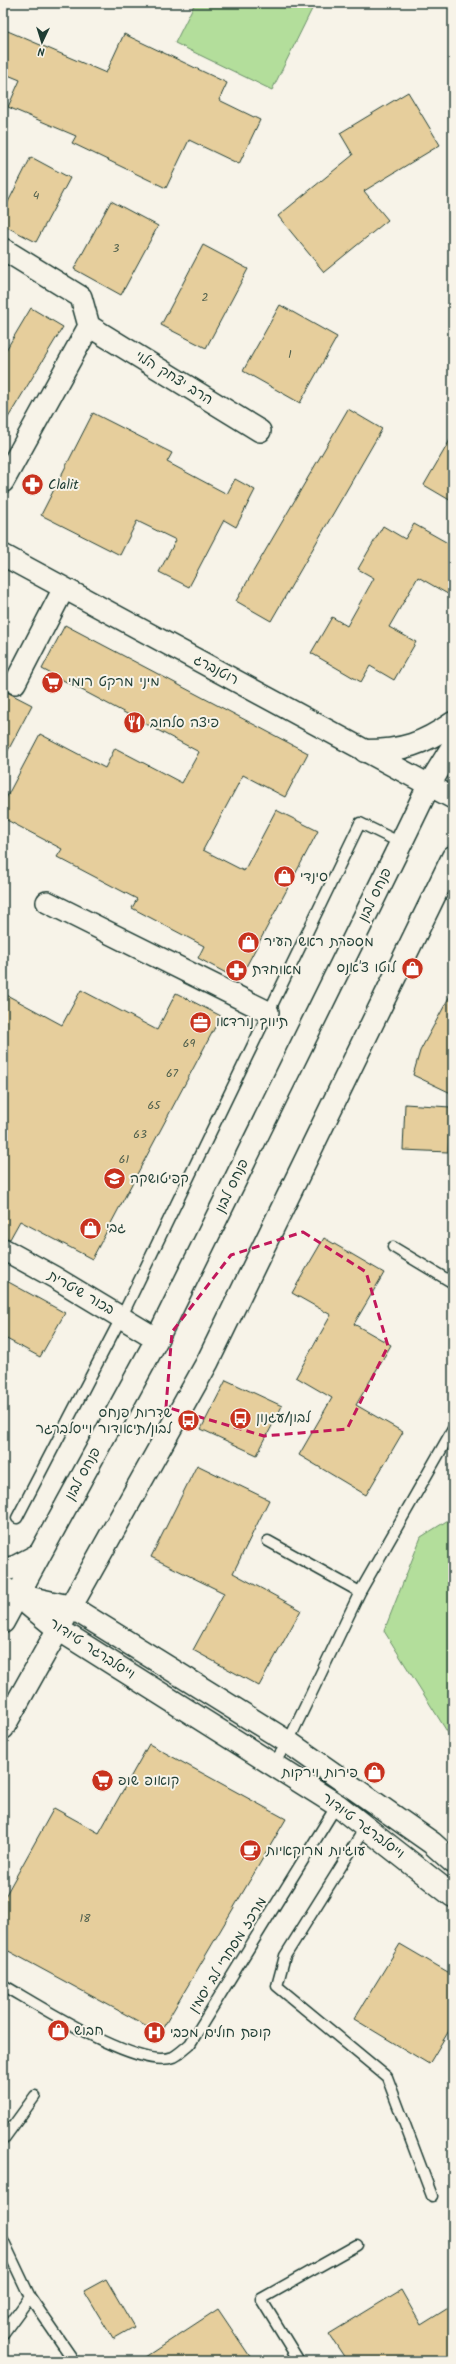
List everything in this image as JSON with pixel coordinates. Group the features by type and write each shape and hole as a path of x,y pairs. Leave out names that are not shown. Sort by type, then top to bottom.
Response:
{"main road":[{"path":"365,751 389,751 412,746 436,735 453,723"},
{"name":"פנחס לבון","path":"3,1622 10,1591 38,1555 157,1339 429,785 453,746"},
{"path":"3,1728 207,1363 453,857"},
{"path":"3,1570 16,1567 38,1555"},
{"name":"וייסלברגר טיודור","path":"10,1591 71,1607 288,1742 432,1843 453,1862"},
{"name":"וייסלברגר טיודור","path":"10,1591 58,1630 274,1763 337,1805 453,1896"}],"street":[{"path":"3,249 81,297 89,326 3,482"},
{"name":"הרב יצחק הלוי","path":"89,326 260,431"},
{"name":"רוטנברג","path":"3,555 453,798"},
{"path":"15,682 64,588"},
{"path":"47,902 268,1012"},
{"name":"בכור שיטרית","path":"3,1249 122,1316 157,1339"}],"lane":[{"path":"17,1518 122,1316 360,823 401,843"},
{"path":"392,1247 453,1283"},
{"path":"274,1763 288,1742 360,1592 453,1429"},
{"path":"268,1541 360,1592"},
{"name":"מרכז מסחרי לב יסמין","path":"3,1985 101,2041 153,2059 173,2057 190,2044 337,1805"},
{"path":"365,1828 285,1956 277,1986 387,2077 432,2196"},
{"path":"3,2140 35,2096"},
{"path":"3,2240 30,2297 74,2361"},
{"path":"299,2361 261,2298 358,2245"},
{"path":"3,2334 30,2297"}],"highlighted area":[{"path":"303,1232 366,1272 388,1346 347,1429 264,1436 166,1407 172,1332 231,1255"}],"green space":[{"path":"195,3 315,3 272,90 175,43"},
{"path":"453,1517 453,1741 384,1631 421,1537"}],"building":[{"path":"3,29 106,73 124,34 227,83 219,100 260,120 239,164 189,140 166,188 72,143 76,136 8,107 20,80 3,73"},
{"path":"408,92 440,145 364,191 388,220 324,272 278,216 353,155 340,133"},
{"path":"31,157 70,178 36,242 3,225 3,212"},
{"path":"111,201 158,226 121,295 74,269"},
{"path":"203,245 248,269 206,348 161,325"},
{"path":"280,305 337,337 300,403 243,371"},
{"path":"31,308 63,327 3,426 3,355"},
{"path":"348,409 382,429 271,621 236,601"},
{"path":"93,413 172,453 167,462 227,494 235,479 255,490 236,527 224,520 189,587 159,572 176,540 137,521 120,555 41,515"},
{"path":"453,435 453,502 424,485"},
{"path":"414,524 453,546 453,597 418,577 389,627 416,642 394,680 370,666 361,682 311,653 332,617 347,626 374,578 358,569 383,526 405,539"},
{"path":"65,625 308,753 285,797 243,775 203,850 244,871 276,810 318,831 239,980 198,958 204,946 132,908 137,899 57,857 62,849 3,818 3,804 40,734 105,768 115,748 182,783 199,752 42,669"},
{"path":"3,690 32,705 3,760"},
{"path":"81,990 157,1030 176,993 221,1016 92,1259 20,1221 10,1239 3,1237 3,993 62,1025"},
{"path":"453,990 453,1094 413,1075 420,1051"},
{"path":"405,1104 450,1107 448,1152 403,1150"},
{"path":"324,1238 384,1273 354,1324 391,1345 356,1405 403,1432 366,1495 299,1455 332,1398 296,1377 331,1315 292,1293"},
{"path":"3,1279 65,1313 40,1357 3,1337"},
{"name":"לבון/עגנון","path":"226,1380 282,1406 257,1455 201,1429"},
{"path":"197,1465 269,1500 233,1573 301,1610 259,1686 193,1650 224,1593 151,1557"},
{"path":"149,1744 286,1819 160,2033 3,1948 3,1900 54,1808 99,1833"},
{"path":"400,1944 453,1975 453,2024 429,2064 354,2019"},
{"path":"106,2279 134,2327 113,2339 84,2291"},
{"path":"401,2290 421,2325 453,2305 453,2361 347,2361 329,2334"},
{"path":"218,2309 253,2361 139,2361"}],"place":[{"name":"Clalit","path":"33,485"},
{"name":"מיני מרקט רומי","path":"52,682"},
{"name":"פיצה סלהוב","path":"135,723"},
{"name":"סינדי","path":"284,877"},
{"name":"מספרת ראש העיר","path":"248,942"},
{"name":"לוטו צ'אנס","path":"412,968"},
{"name":"מאוחדת","path":"236,970"},
{"name":"תיווך נורדאו","path":"201,1022"},
{"name":"קפיטושקה","path":"114,1179"},
{"name":"גבי","path":"91,1228"},
{"name":"לבון/עגנון","path":"241,1418"},
{"name":"שדרות פנחס לבון/תיאודור וייסלברגר","path":"188,1421"},
{"name":"פירות וירקות","path":"374,1773"},
{"name":"קואופ שופ","path":"103,1781"},
{"name":"עוגיות מרוקאיות","path":"251,1851"},
{"name":"חבוש","path":"59,2031"},
{"name":"קופת חולים מכבי","path":"154,2033"}]}
